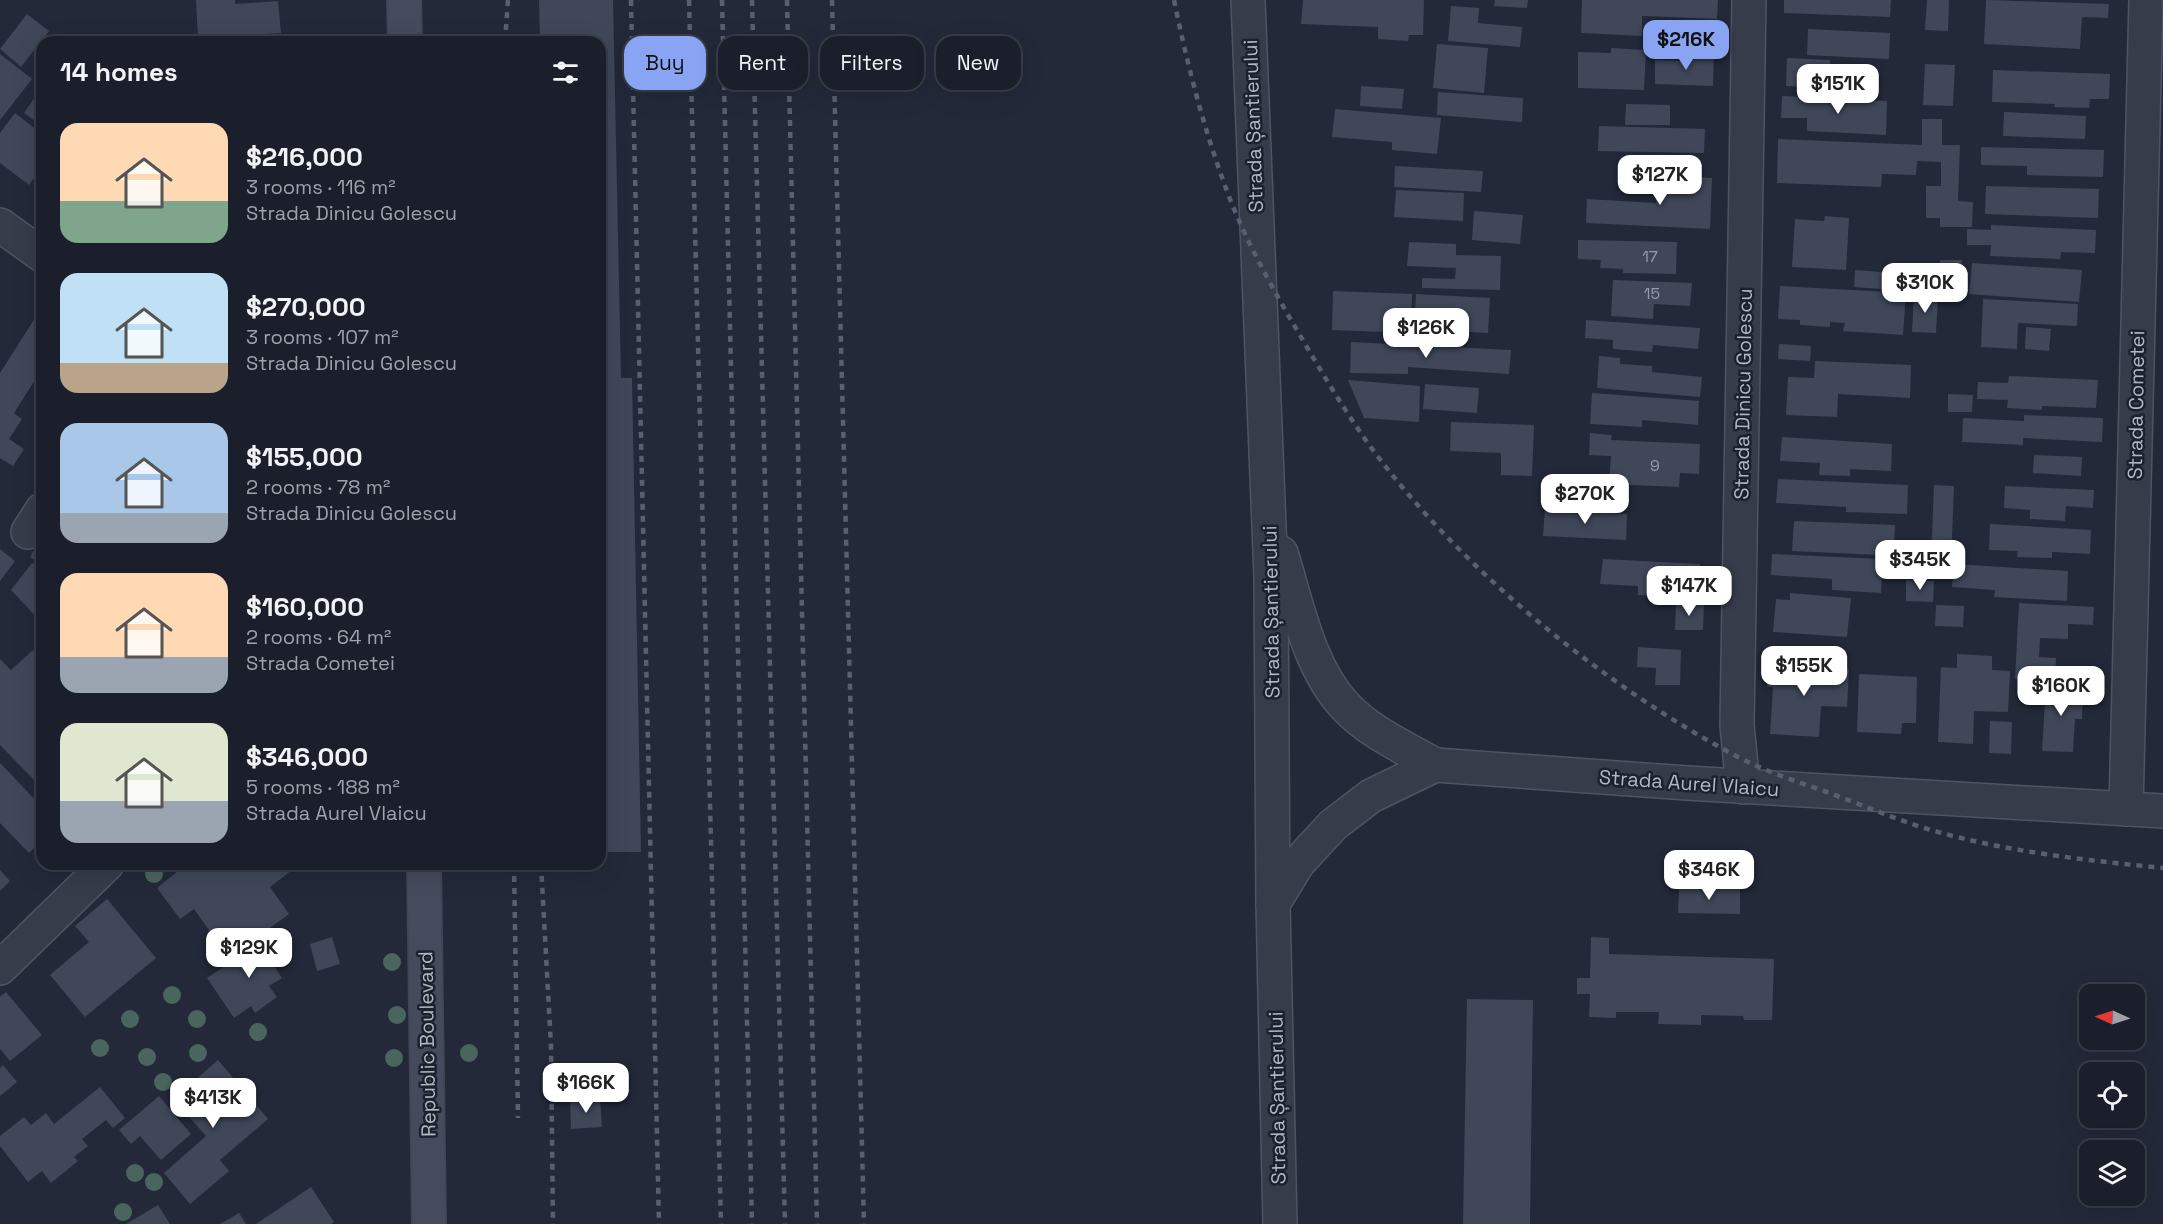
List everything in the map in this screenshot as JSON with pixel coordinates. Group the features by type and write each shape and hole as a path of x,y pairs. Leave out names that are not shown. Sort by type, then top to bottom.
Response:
{"main road":[{"path":"404,0 405,36"},
{"name":"Republic Boulevard","path":"424,870 429,1224"}],"street":[{"name":"Strada Șantierului","path":"1248,0 1258,295 1269,514 1273,904 1280,1224"},
{"name":"Strada Dinicu Golescu","path":"1743,787 1737,725 1749,0"},
{"name":"Strada Cometei","path":"2126,809 2146,0"},
{"path":"0,225 36,251"},
{"path":"1269,514 1314,657 1328,682 1346,707 1396,743 1435,765"},
{"name":"Strada Aurel Vlaicu","path":"1273,904 1298,863 1333,825 1371,796 1435,765 1743,787 2163,811"},
{"path":"0,968 101,870"}],"building":[{"path":"196,0 235,0 235,4 278,1 281,33 198,36"},
{"path":"539,0 613,0 621,378 632,378 641,852 606,852 606,36 540,36"},
{"path":"1303,0 1424,0 1423,35 1409,35 1408,41 1378,39 1378,27 1301,24"},
{"path":"1495,0 1528,0 1527,8 1494,6"},
{"path":"1582,0 1718,0 1717,19 1642,16 1642,36 1581,33"},
{"path":"1784,0 1891,0 1890,17 1784,13"},
{"path":"1927,0 1949,0 1948,31 1925,30"},
{"path":"1986,0 2109,4 2108,18 2082,17 2080,49 1984,44"},
{"path":"1451,6 1479,8 1478,23 1522,27 1520,47 1448,41"},
{"path":"27,14 49,31 45,36 36,36 36,48 21,67 0,49"},
{"path":"1808,29 1890,33 1889,59 1807,55"},
{"path":"1437,44 1488,48 1484,93 1433,88"},
{"path":"1611,48 1646,50 1644,90 1578,88 1578,52 1611,53"},
{"path":"1686,53 1714,54 1713,86 1655,84 1655,60 1686,61"},
{"path":"0,54 32,79 0,120"},
{"path":"1787,58 1830,60 1830,88 1786,86"},
{"path":"1925,64 1955,65 1953,106 1923,105"},
{"path":"1993,70 2110,74 2109,99 2090,99 2089,108 2054,107 2055,104 1992,102"},
{"path":"1361,86 1404,89 1402,109 1360,106"},
{"path":"1438,92 1523,98 1522,122 1437,115"},
{"path":"36,96 36,122 24,113"},
{"path":"1782,96 1887,101 1886,135 1807,131 1807,118 1781,118"},
{"path":"1626,104 1670,105 1670,125 1625,125"},
{"path":"1335,109 1441,118 1437,154 1392,150 1392,142 1332,137"},
{"path":"2004,112 2086,116 2085,139 2003,136"},
{"path":"15,113 36,129 36,175 29,185 0,163 0,133"},
{"path":"1922,119 1942,119 1942,145 1960,145 1958,201 1973,202 1972,227 1940,227 1940,218 1926,218 1926,186 1941,186 1941,162 1917,161 1916,175 1882,174 1881,187 1777,183 1778,139 1922,145"},
{"path":"1599,126 1705,129 1704,153 1598,151"},
{"path":"1981,147 2104,150 2103,177 2027,175 2027,166 1981,165"},
{"path":"1395,166 1483,171 1481,192 1394,187"},
{"path":"1657,175 1712,178 1710,229 1586,223 1587,199 1656,203"},
{"path":"1986,186 2099,189 2098,218 1985,214"},
{"path":"1396,190 1464,193 1463,221 1394,217"},
{"path":"1474,211 1523,215 1520,244 1472,240"},
{"path":"1825,216 1849,218 1846,270 1792,267 1795,219 1824,221"},
{"path":"1991,225 2096,230 2095,253 2061,252 2060,259 1990,256 1991,245 1967,245 1967,229 1991,230"},
{"path":"1578,240 1677,242 1676,274 1623,273 1623,269 1600,268 1601,260 1578,259"},
{"path":"1409,242 1456,244 1456,255 1501,256 1500,290 1422,288 1422,278 1455,279 1456,268 1407,266"},
{"path":"1940,260 1962,260 1960,295 1939,294"},
{"path":"1972,263 2082,270 2079,302 1969,294"},
{"path":"1855,270 1895,273 1894,290 1854,287"},
{"path":"1613,280 1692,283 1690,306 1654,304 1653,319 1611,316"},
{"path":"1780,286 1906,293 1903,335 1843,331 1845,323 1830,322 1830,327 1800,325 1800,320 1778,319"},
{"path":"1333,291 1412,294 1411,333 1332,330"},
{"path":"1416,294 1490,298 1488,333 1414,329"},
{"path":"1914,296 1938,297 1936,333 1912,332"},
{"path":"1983,299 2078,304 2077,326 2018,323 2017,349 1981,347"},
{"path":"36,316 36,378 14,413 22,419 9,439 24,449 13,466 0,458 0,373"},
{"path":"1586,320 1700,328 1698,349 1653,345 1652,352 1613,349 1613,340 1585,338"},
{"path":"2026,327 2051,329 2049,351 2025,349"},
{"path":"1351,342 1511,350 1509,374 1408,367 1408,374 1350,373"},
{"path":"1779,344 1811,346 1810,361 1778,359"},
{"path":"1599,356 1620,358 1620,364 1652,366 1652,372 1702,377 1700,397 1597,388"},
{"path":"1815,361 1911,365 1910,398 1838,394 1837,417 1786,415 1788,377 1814,378"},
{"path":"2009,376 2098,380 2096,408 2042,406 2042,410 2007,408 2008,400 1977,399 1978,382 2008,383"},
{"path":"1348,380 1420,386 1419,422 1364,418"},
{"path":"1425,384 1479,388 1477,413 1423,409"},
{"path":"1592,393 1699,401 1698,425 1642,420 1642,427 1590,424"},
{"path":"1948,394 1973,395 1972,412 1948,412"},
{"path":"2024,415 2103,418 2102,442 2023,438 2023,445 1962,442 1963,418 2024,421"},
{"path":"1451,422 1534,425 1532,476 1501,475 1501,453 1450,451"},
{"path":"1590,433 1612,435 1611,440 1700,444 1699,474 1680,473 1679,487 1609,484 1611,456 1589,455"},
{"path":"1782,437 1892,444 1891,471 1850,469 1850,476 1819,475 1820,463 1780,461"},
{"path":"2034,455 2082,457 2081,476 2033,473"},
{"path":"1778,479 1908,485 1907,514 1846,512 1846,507 1776,503"},
{"path":"1934,485 1954,486 1951,563 1931,562"},
{"path":"2005,486 2094,490 2093,508 2066,506 2065,521 2030,519 2030,510 2004,508"},
{"path":"1545,510 1627,514 1626,540 1543,536"},
{"path":"1794,521 1895,525 1894,547 1878,546 1878,555 1792,551"},
{"path":"1990,524 2091,530 2090,554 2052,552 2052,558 2017,557 2018,551 1989,550"},
{"path":"36,547 36,560 30,557"},
{"path":"0,549 15,561 0,581"},
{"path":"1772,554 1883,559 1881,593 1832,590 1832,579 1771,575"},
{"path":"1603,559 1700,564 1699,598 1638,595 1638,586 1600,584"},
{"path":"32,563 36,565 36,617 11,590"},
{"path":"1954,564 2068,571 2067,601 1994,597 1995,590 1952,587"},
{"path":"1906,580 1934,581 1933,602 1906,601"},
{"path":"1790,593 1851,598 1847,637 1773,632 1776,599 1790,600"},
{"path":"1676,603 1704,604 1703,630 1675,630"},
{"path":"2019,603 2094,607 2093,625 2068,624 2068,639 2040,638 2039,657 2056,658 2055,682 2015,679"},
{"path":"1936,605 1964,606 1963,627 1935,626"},
{"path":"1638,647 1681,650 1680,685 1655,685 1656,668 1637,667"},
{"path":"33,650 36,653 36,782 0,745 0,659 11,670"},
{"path":"1957,654 1992,656 1992,670 2010,671 2008,712 1974,711 1973,744 1938,742 1941,667 1957,668"},
{"path":"1769,664 1849,669 1847,707 1821,706 1819,737 1770,734 1773,687 1767,687"},
{"path":"1859,674 1917,677 1916,723 1902,723 1901,734 1857,732"},
{"path":"2046,685 2083,687 2082,719 2075,719 2073,752 2042,751"},
{"path":"1990,721 2012,722 2011,754 1989,753"},
{"path":"0,763 36,801 36,846 29,853 0,823"},
{"path":"0,870 10,881 0,891"},
{"path":"292,870 270,887 289,914 229,958 194,909 180,919 157,888 178,871"},
{"path":"1679,888 1740,889 1740,914 1678,913"},
{"path":"107,899 156,958 85,1017 50,975 89,942 75,926"},
{"path":"269,936 285,958 274,966 282,978 269,986 277,997 255,1013 251,1006 234,1018 207,978"},
{"path":"332,937 340,964 317,971 310,944"},
{"path":"1591,937 1609,938 1609,954 1774,959 1772,1020 1744,1020 1743,1016 1701,1015 1701,1025 1658,1024 1659,1012 1616,1012 1616,1018 1589,1017 1590,994 1577,994 1577,978 1590,978"},
{"path":"6,992 42,1035 10,1061 0,1049 0,997"},
{"path":"1467,999 1533,1000 1530,1224 1463,1224"},
{"path":"218,1060 268,1119 220,1160 229,1171 190,1204 164,1173 206,1136 173,1099"},
{"path":"3,1065 17,1082 0,1096 0,1068"},
{"path":"100,1087 125,1118 113,1128 106,1120 82,1139 88,1146 74,1157 78,1161 51,1183 42,1171 28,1182 0,1146 0,1136 24,1117 31,1125 46,1113 54,1124"},
{"path":"159,1096 191,1134 161,1160 140,1136 131,1144 119,1130"},
{"path":"600,1098 602,1127 571,1129 570,1100"},
{"path":"311,1187 334,1222 331,1224 256,1224"},
{"path":"158,1205 170,1224 126,1224"},
{"path":"239,1213 246,1224 220,1224"}],"railway":[{"path":"505,36 508,0"},
{"path":"631,0 659,1224"},
{"path":"689,0 721,1224"},
{"path":"722,0 752,1224"},
{"path":"752,0 785,1224"},
{"path":"787,0 817,1224"},
{"path":"832,0 864,1224"},
{"path":"1174,0 1185,51 1213,150 1237,216 1270,283 1333,390 1370,446 1406,492 1490,580 1587,660 1637,696 1688,729 1738,757 1769,771 1904,821 1960,838 2046,854 2163,868"},
{"path":"514,870 518,1118"},
{"path":"541,870 551,1046 553,1224"}]}
